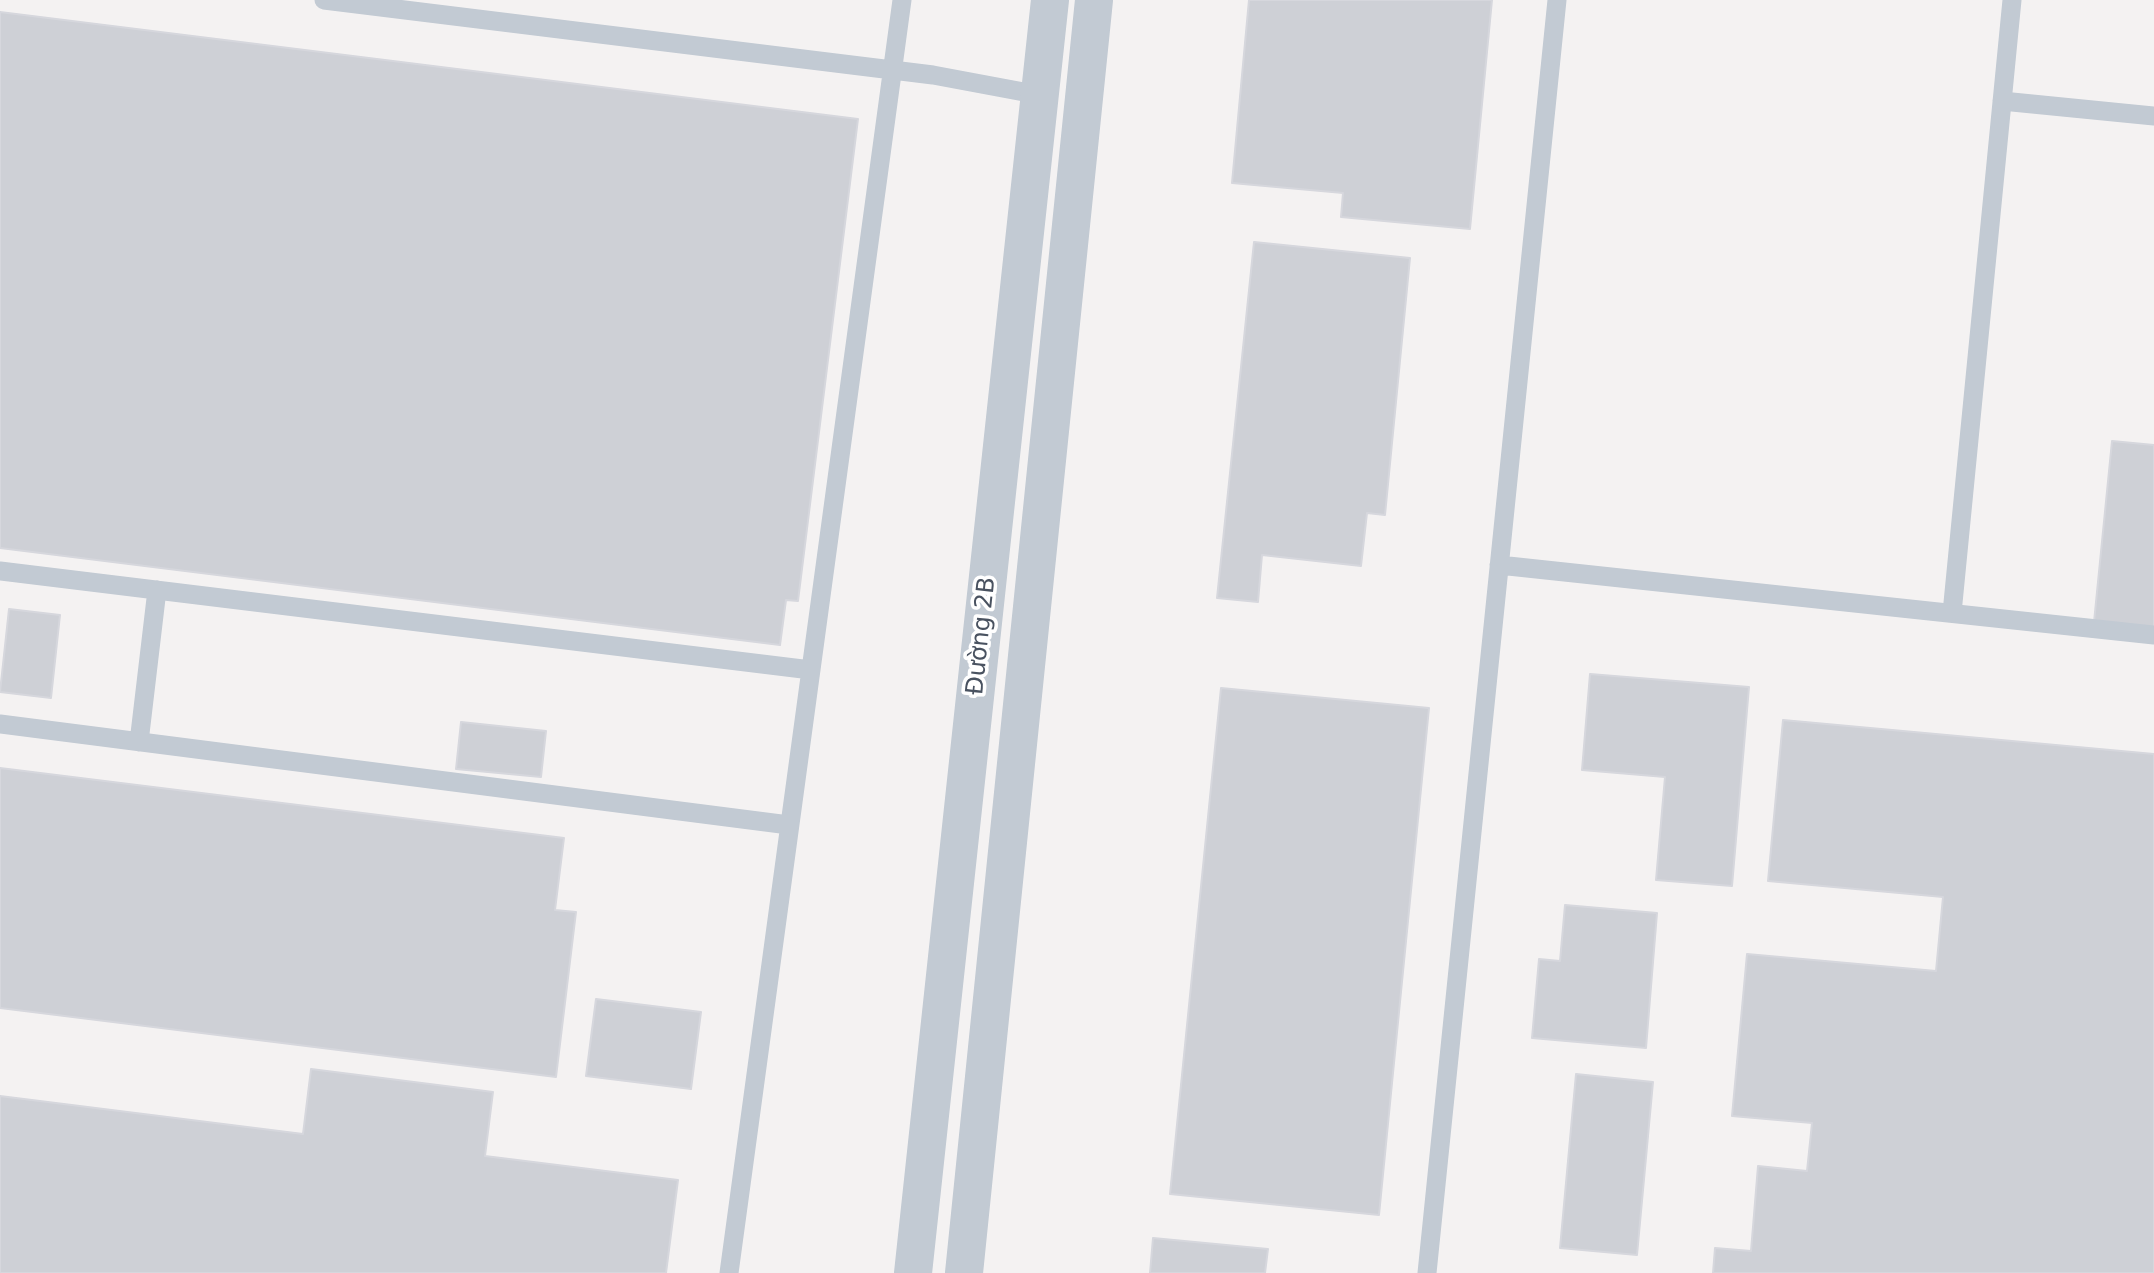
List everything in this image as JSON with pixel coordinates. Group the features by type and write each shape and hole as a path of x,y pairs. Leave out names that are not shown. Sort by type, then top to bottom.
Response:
{"street":[{"name":"Đường 2B","path":"913,1273 1050,0"},
{"name":"Đường 2B","path":"964,1273 1094,0"}],"lane":[{"path":"324,0 892,71 1040,95"},
{"path":"729,1273 902,0"},
{"path":"1427,1273 1557,0"},
{"path":"1951,613 2012,0"},
{"path":"2002,101 2154,116"},
{"path":"1499,565 2154,635"},
{"path":"0,571 811,670"},
{"path":"139,742 157,590"},
{"path":"0,724 789,825"}],"building":[{"path":"1249,0 1492,0 1470,229 1341,217 1343,193 1232,183"},
{"path":"0,12 858,119 798,601 786,600 780,645 0,548"},
{"path":"1254,242 1410,258 1385,515 1367,513 1361,566 1262,555 1258,602 1217,598"},
{"path":"2112,441 2154,445 2154,628 2094,622"},
{"path":"9,609 60,615 51,698 0,692"},
{"path":"1590,674 1749,687 1732,886 1656,880 1665,777 1582,770"},
{"path":"1221,688 1429,708 1379,1215 1170,1194"},
{"path":"1783,720 2154,754 2154,1273 1713,1273 1715,1248 1751,1251 1758,1166 1807,1171 1812,1123 1732,1116 1747,954 1936,971 1943,897 1768,881"},
{"path":"461,722 546,731 541,777 456,769"},
{"path":"0,768 564,838 555,910 576,912 556,1077 0,1008"},
{"path":"1565,905 1657,913 1646,1048 1532,1038 1539,959 1560,961"},
{"path":"596,999 701,1012 691,1089 586,1076"},
{"path":"311,1069 493,1092 485,1156 678,1180 666,1273 0,1273 0,1096 303,1134"},
{"path":"1576,1074 1653,1082 1637,1255 1560,1248"},
{"path":"1153,1238 1268,1249 1265,1273 1150,1273"}]}
